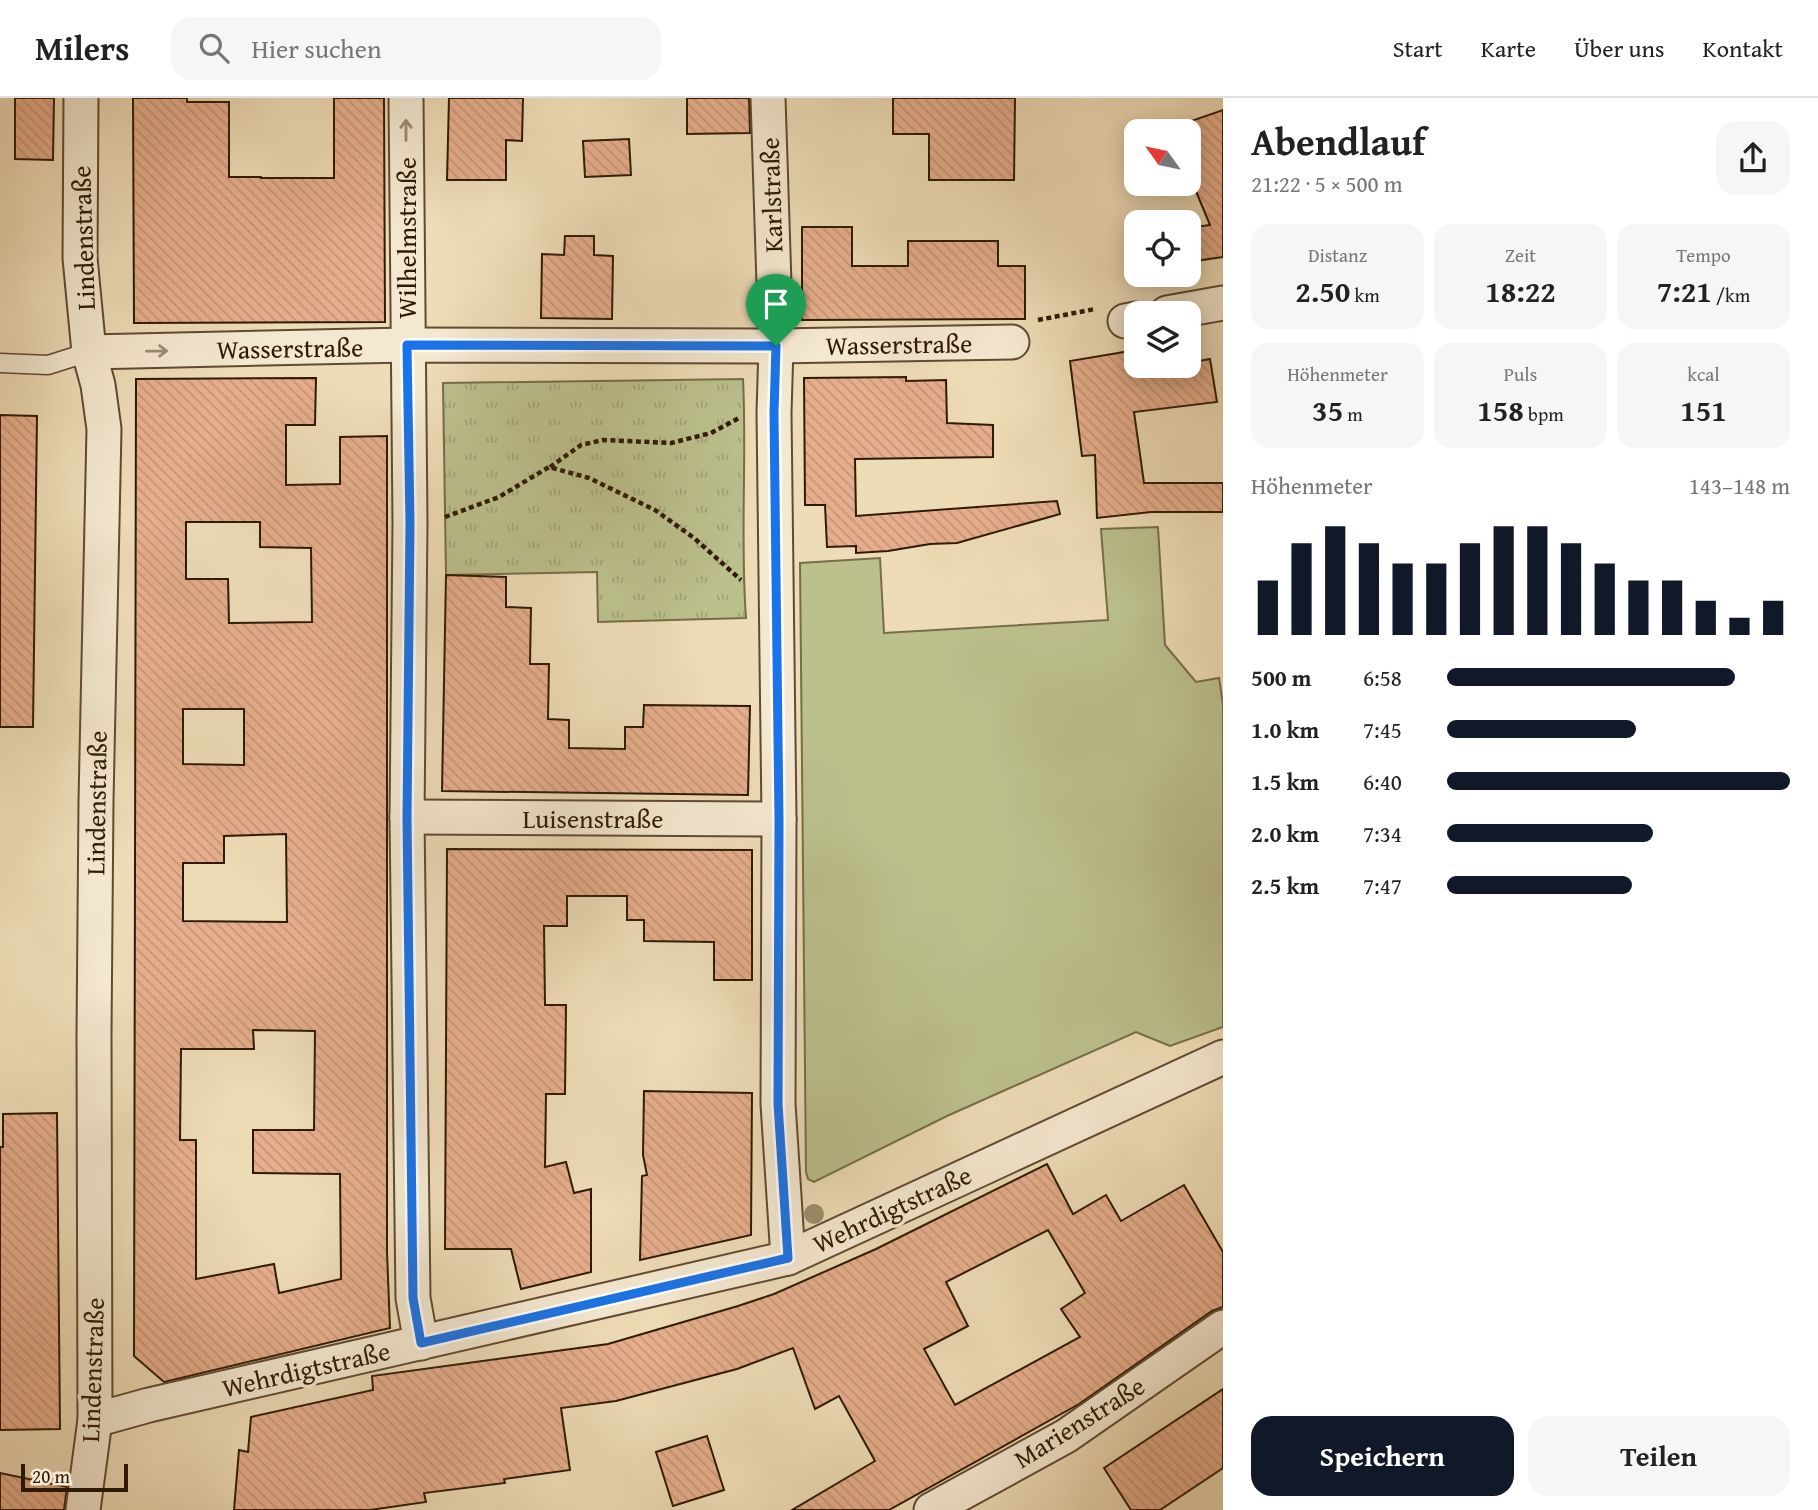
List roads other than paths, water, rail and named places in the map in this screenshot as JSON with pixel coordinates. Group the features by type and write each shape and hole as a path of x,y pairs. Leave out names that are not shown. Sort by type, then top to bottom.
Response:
{"street":[{"name":"Lindenstraße","path":"81,98 80,258 89,352 98,385 104,429 94,1021 95,1420 83,1510"},
{"name":"Wilhelmstraße","path":"406,98 410,523 407,817 413,1298 421,1343"},
{"name":"Karlstraße","path":"768,98 776,346 774,413 778,632 778,1104 788,1258"},
{"path":"1201,307 1223,303"},
{"name":"Wasserstraße","path":"89,352 407,345 776,346 1012,342"},
{"name":"Luisenstraße","path":"407,817 779,819"},
{"name":"Wehrdigtstraße","path":"95,1420 149,1405 788,1258 1223,1057"},
{"name":"Marienstraße","path":"931,1510 1066,1436 1223,1327"}],"lane":[{"name":"Wasserstraße","path":"0,363 48,365 89,352"}]}
